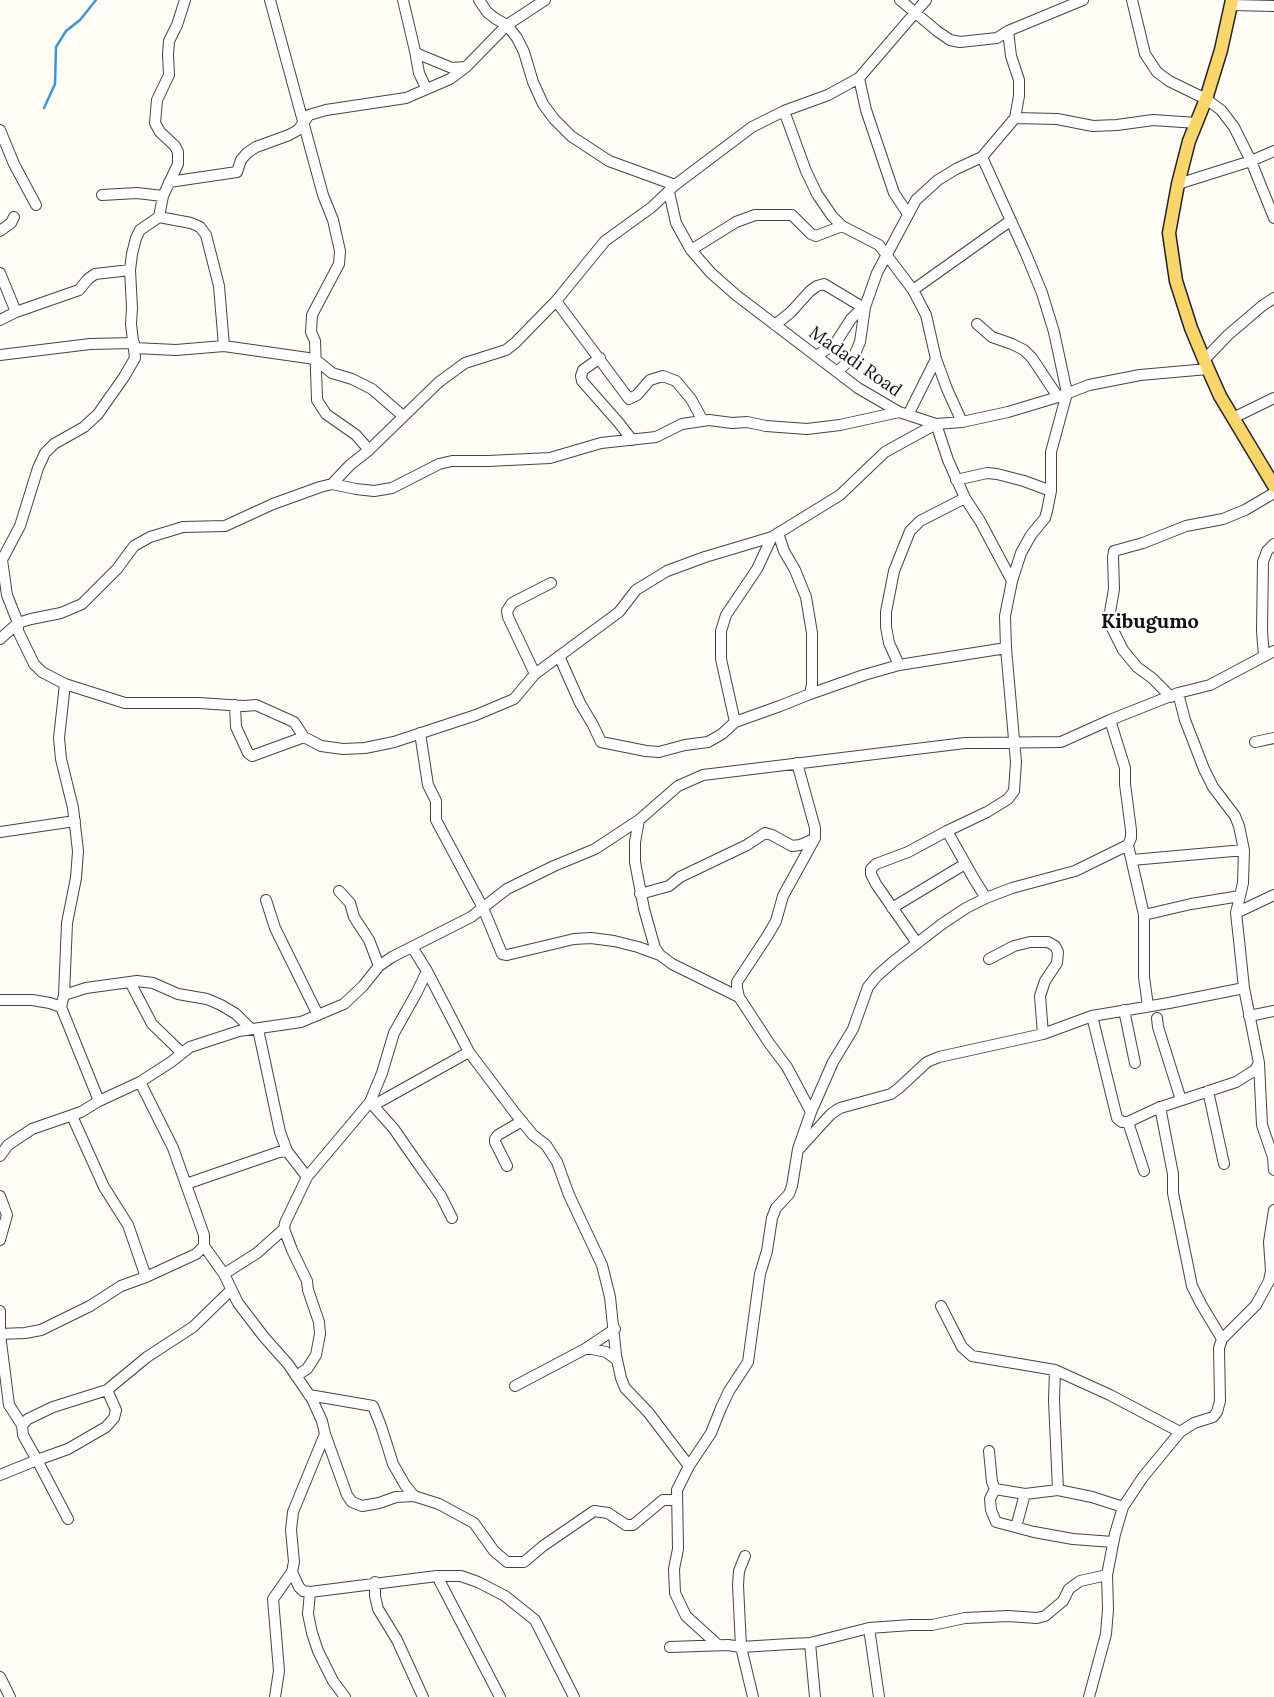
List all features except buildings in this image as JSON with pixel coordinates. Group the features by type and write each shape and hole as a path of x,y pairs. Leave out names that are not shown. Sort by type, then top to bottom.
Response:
{"main road":[{"path":"1232,2 1221,50 1206,99 1190,141 1178,184 1169,233 1176,281 1206,365 1220,396 1274,486"}],"street":[{"path":"184,0 177,25 169,41 169,75 157,100 155,114 155,122 160,132 175,146 178,152 178,164 168,182 159,217 140,230 136,238 130,270 131,324 135,358 98,414 84,427 54,444 45,453 38,468 20,526 1,560 7,595 18,623 20,636 34,664 42,672 65,684 125,703 256,705 294,722 304,737 321,746 343,749 365,748 394,742 514,699 535,674 619,612 636,590 667,571 775,535 840,495 885,452 936,424 956,480 1012,580"},
{"path":"270,0 323,195 333,220 340,252 339,264 312,315 311,332 315,341 317,400 326,414 356,435 369,450"},
{"path":"403,0 419,74 426,88"},
{"path":"479,0 487,12 496,20 507,25 524,52 533,82 543,104 554,120 571,136 609,161 672,189"},
{"path":"168,182 237,172 241,160 247,153 256,147 298,130 309,115 326,110 406,98 450,79 466,67 507,25 544,0"},
{"path":"900,0 950,40 960,42 996,38 1083,0"},
{"path":"332,484 439,382 465,363 506,350 515,343 556,301 605,241 652,207 672,189 752,127 784,111 828,95 859,78 926,0"},
{"path":"1132,0 1146,54 1156,72 1206,99 1221,110 1234,127 1274,218"},
{"path":"1232,2 1274,6"},
{"path":"837,372 854,356 860,342 865,307 877,273 916,200 938,180 982,157 1015,118 1019,96 1019,80 1011,56 1008,32"},
{"path":"415,51 452,68 466,67"},
{"path":"859,78 866,110 894,193 908,214"},
{"path":"784,111 806,171 817,194 832,216 842,226 879,245 913,290 926,315 936,359 962,422"},
{"path":"1015,118 1057,119 1093,126 1117,126 1152,120 1196,123"},
{"path":"0,130 14,164 36,205"},
{"path":"1178,184 1251,162 1274,151"},
{"path":"917,943 876,884 871,874 872,869 876,864 908,852 986,812 1008,798 1014,791 1016,783 1006,648 1006,616 1012,580 1021,553 1031,535 1045,518 1051,491 1051,452 1062,395 1054,332 1042,293 982,157"},
{"name":"Madadi Road","path":"672,189 676,223 691,250 711,273 775,325 858,388 904,413 936,424 962,422 1008,412 1089,385 1206,365"},
{"path":"102,195 137,192 163,196"},
{"path":"691,250 736,222 755,215 792,215 811,234 816,236 842,226"},
{"path":"0,231 11,223 14,217"},
{"path":"159,217 191,223 200,227 206,236 219,286 224,346"},
{"path":"913,290 1010,221"},
{"path":"879,245 893,243"},
{"path":"0,320 16,312 79,290 95,274 130,270"},
{"path":"0,273 16,312"},
{"path":"775,325 791,312 810,291 824,284 865,307"},
{"path":"1206,365 1228,335 1274,298"},
{"path":"556,301 629,399 636,395 650,380 663,376 676,381 690,399 703,421"},
{"path":"816,356 835,344 851,319 865,307"},
{"path":"977,324 992,337 1024,350 1062,395"},
{"path":"0,355 90,344 176,350 224,346 316,360 332,373 352,379 372,389 403,416"},
{"path":"600,358 583,370 582,381 632,440"},
{"path":"0,639 18,623 61,613 82,604 117,569 134,546 150,537 183,527 225,526 297,494 332,484 374,491 392,488 439,464 452,461 550,458 601,443 656,437 682,424 709,420 807,429 904,413 936,359"},
{"path":"1233,418 1274,398"},
{"path":"956,480 987,473 997,474 1051,491"},
{"path":"1274,493 1245,510 1223,519 1186,526 1114,552 1114,589 1109,618 1123,650 1137,667 1175,695 1204,769 1214,787 1235,816 1239,826 1244,850 1243,883 1236,913 1244,988 1259,1063 1262,1125 1273,1157 1274,1170"},
{"path":"899,665 888,635 886,612 894,571 910,531 920,521 965,498"},
{"path":"775,535 796,570 806,597 812,633 812,684 810,694"},
{"path":"735,722 721,659 721,632 726,615 757,568 775,535"},
{"path":"1264,656 1262,631 1263,562 1274,544"},
{"path":"535,674 508,617 507,611 512,604 551,583"},
{"path":"559,656 601,742 659,752 684,745 708,742 722,734 735,722 810,694 899,665 1006,648"},
{"path":"1,1152 32,1128 72,1116 140,1082 190,1047 239,1031 301,1022 344,1004 363,986 379,966 472,917 507,889 595,849 639,820 678,786 703,775 922,750 965,743 1061,742 1110,720 1175,695 1210,686 1274,651"},
{"path":"65,684 59,738 60,759 75,821 78,851 76,878 67,923 64,995 61,1008 100,1101"},
{"path":"235,705 236,726 248,753 252,756 304,737"},
{"path":"718,1645 686,1616 675,1593 674,1569 678,1550 676,1490 689,1466 712,1433 725,1400 748,1362 760,1274 767,1251 772,1218 776,1208 789,1194 792,1186 798,1149 811,1112 833,1062 853,1029 868,987 877,976 917,943 966,908 1012,888 1075,871 1128,844 1131,838 1131,830 1125,768 1110,720"},
{"path":"420,733 428,785 436,801 436,820 483,908 502,954 507,955 574,939 614,940 638,946 660,955 672,964 739,997"},
{"path":"1255,742 1274,738"},
{"path":"797,763 815,828 815,838 783,896 776,921 737,982 739,997 787,1067 811,1112"},
{"path":"639,820 635,842 635,862 640,894 652,940 660,955"},
{"path":"0,832 75,821"},
{"path":"947,831 986,898"},
{"path":"640,894 669,886 680,877 740,848 765,833 792,846 800,845 815,838"},
{"path":"1128,844 1144,915 1144,977 1148,1006"},
{"path":"1132,860 1244,850"},
{"path":"892,908 965,864"},
{"path":"339,891 350,903 354,917 369,940 379,966"},
{"path":"1236,913 1274,894"},
{"path":"1144,915 1191,904 1240,896"},
{"path":"266,900 275,928 318,1015"},
{"path":"989,959 1014,946 1030,942 1048,942 1055,946 1058,952 1057,962 1045,981 1040,996 1043,1034"},
{"path":"412,947 427,971 469,1052 533,1135 546,1145 557,1162 569,1195 602,1265 610,1297 617,1360 625,1388 648,1412 689,1466"},
{"path":"372,1103 394,1033 427,971"},
{"path":"64,995 86,988 130,982 153,983 178,994 207,999 236,1014 255,1029 280,1132 287,1151 307,1177"},
{"path":"130,982 152,1024 182,1053"},
{"path":"798,1149 831,1114 840,1108 890,1094 927,1062 990,1045 1043,1034 1092,1016 1244,988"},
{"path":"0,1000 50,1003 61,1008"},
{"path":"1124,1010 1135,1063"},
{"path":"1249,1016 1274,1011"},
{"path":"1092,1016 1118,1118 1122,1122 1128,1122 1181,1100 1236,1082 1255,1070 1259,1063"},
{"path":"1157,1018 1158,1028 1181,1100"},
{"path":"296,1376 306,1369 316,1354 320,1334 319,1322 306,1281 284,1229 285,1223 307,1177 372,1103 469,1052"},
{"path":"140,1082 165,1130 204,1235 204,1246 224,1274 231,1290 264,1337 278,1352 309,1395 322,1421 347,1495 352,1502 362,1506 380,1503 396,1497 414,1496 439,1504 474,1523 494,1551 507,1562 524,1562 543,1546 594,1511 608,1513 626,1525 633,1525 663,1500 676,1500"},
{"path":"1208,1091 1224,1164"},
{"path":"372,1103 394,1129 441,1196 452,1218"},
{"path":"1160,1108 1173,1174 1173,1193 1192,1286 1222,1339"},
{"path":"72,1116 104,1187 128,1225 146,1277"},
{"path":"507,1166 495,1139 498,1135 522,1121"},
{"path":"1128,1122 1144,1171"},
{"path":"186,1184 278,1152 287,1151"},
{"path":"0,1196 7,1215 0,1240"},
{"path":"1088,1697 1106,1634 1108,1609 1107,1575 1113,1542 1123,1507 1143,1477 1180,1432 1194,1423 1213,1417 1217,1412 1220,1401 1218,1359 1222,1339 1256,1305 1272,1279 1269,1242 1274,1210"},
{"path":"224,1274 272,1241 284,1229"},
{"path":"0,1334 40,1330 90,1306 121,1286 146,1277 196,1254 204,1246"},
{"path":"22,1425 28,1419 53,1407 106,1390 148,1357 193,1327 231,1290"},
{"path":"941,1306 962,1347 972,1356 1055,1370 1110,1395 1180,1432"},
{"path":"0,1311 0,1334 9,1405 22,1425 23,1435 68,1519"},
{"path":"515,1386 585,1350 614,1329"},
{"path":"585,1350 592,1348 606,1352 617,1360"},
{"path":"1055,1370 1054,1400 1058,1490"},
{"path":"0,1475 68,1449 106,1427 114,1418 116,1410 106,1390"},
{"path":"309,1395 373,1406 393,1464 405,1486 414,1496"},
{"path":"275,1697 279,1671 273,1599 292,1572 294,1562 293,1512 325,1434"},
{"path":"989,1451 992,1482 995,1489 990,1499 993,1517 996,1522 1074,1539 1113,1542"},
{"path":"995,1489 1025,1494 1058,1490 1092,1497 1123,1507"},
{"path":"1016,1527 1025,1494"},
{"path":"746,1556 739,1571 738,1586 741,1647 753,1697"},
{"path":"292,1572 299,1587 303,1591 310,1592 375,1582 437,1576 461,1576 478,1582 505,1596 535,1620 574,1697"},
{"path":"670,1647 718,1645 741,1647 810,1643 870,1628 932,1625 965,1618 1008,1616 1037,1618 1045,1616 1063,1601 1069,1589 1080,1581 1107,1575"},
{"path":"437,1576 500,1697"},
{"path":"375,1582 378,1610 397,1640 423,1697"},
{"path":"310,1592 308,1614 312,1634 333,1681 345,1697"},
{"path":"870,1628 879,1697"},
{"path":"810,1643 815,1697"},
{"path":"0,1677 10,1697"}],"waterway":[{"path":"44,108 55,84 56,47 66,31 80,20 96,0"}],"district":[{"name":"Kibugumo","path":"1150,622"}]}
